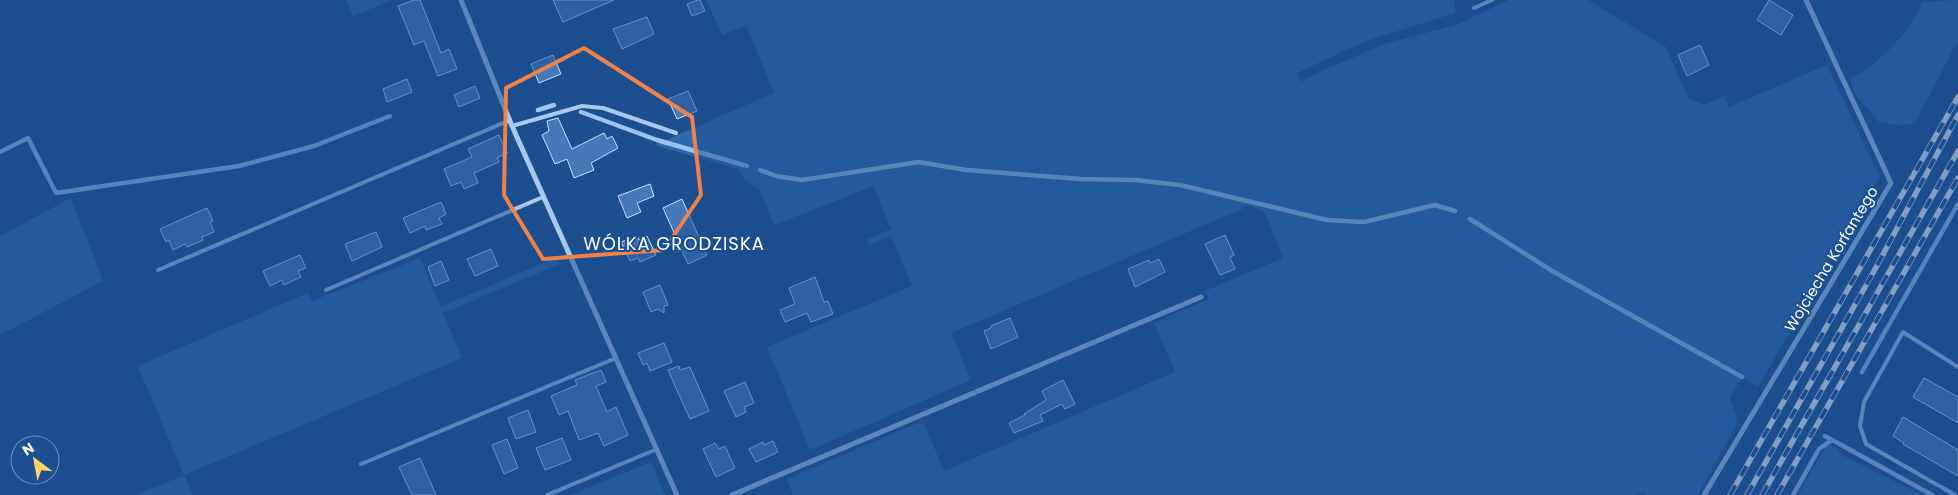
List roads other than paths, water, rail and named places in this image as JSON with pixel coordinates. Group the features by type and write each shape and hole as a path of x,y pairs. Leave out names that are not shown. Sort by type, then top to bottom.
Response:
{"street":[{"path":"461,0 512,126 677,495"},
{"name":"Wojciecha Korfantego","path":"1704,495 1891,183 1806,0"},
{"path":"732,495 1201,297"}],"lane":[{"path":"1474,8 1492,0"},
{"path":"512,126 582,106 603,108 676,133"},
{"path":"158,270 510,120"},
{"path":"326,290 544,197"},
{"path":"1955,495 1866,444 1860,426 1864,402 1903,332 1958,367"},
{"path":"361,464 616,358"},
{"path":"547,495 658,449"}],"waterway":[{"path":"538,110 554,105"},
{"path":"581,112 657,140 747,166"},
{"path":"0,152 28,138 56,193 239,166 314,146 390,116"},
{"path":"760,170 776,176 802,180 919,162 966,170 1081,179 1135,180 1180,185 1327,220 1364,222 1435,205 1455,211"},
{"path":"1862,372 1958,204"},
{"path":"1470,219 1554,272 1742,377"},
{"path":"1825,436 1932,495"},
{"path":"1793,495 1819,449 1832,440"}],"railway":[{"path":"1730,495 1958,97"},
{"path":"1747,495 1873,273 1958,115"},
{"path":"1762,495 1958,151"},
{"path":"1777,495 1958,178"}],"district":[{"name":"WÓLKA GRODZISKA","path":"674,243"}]}
